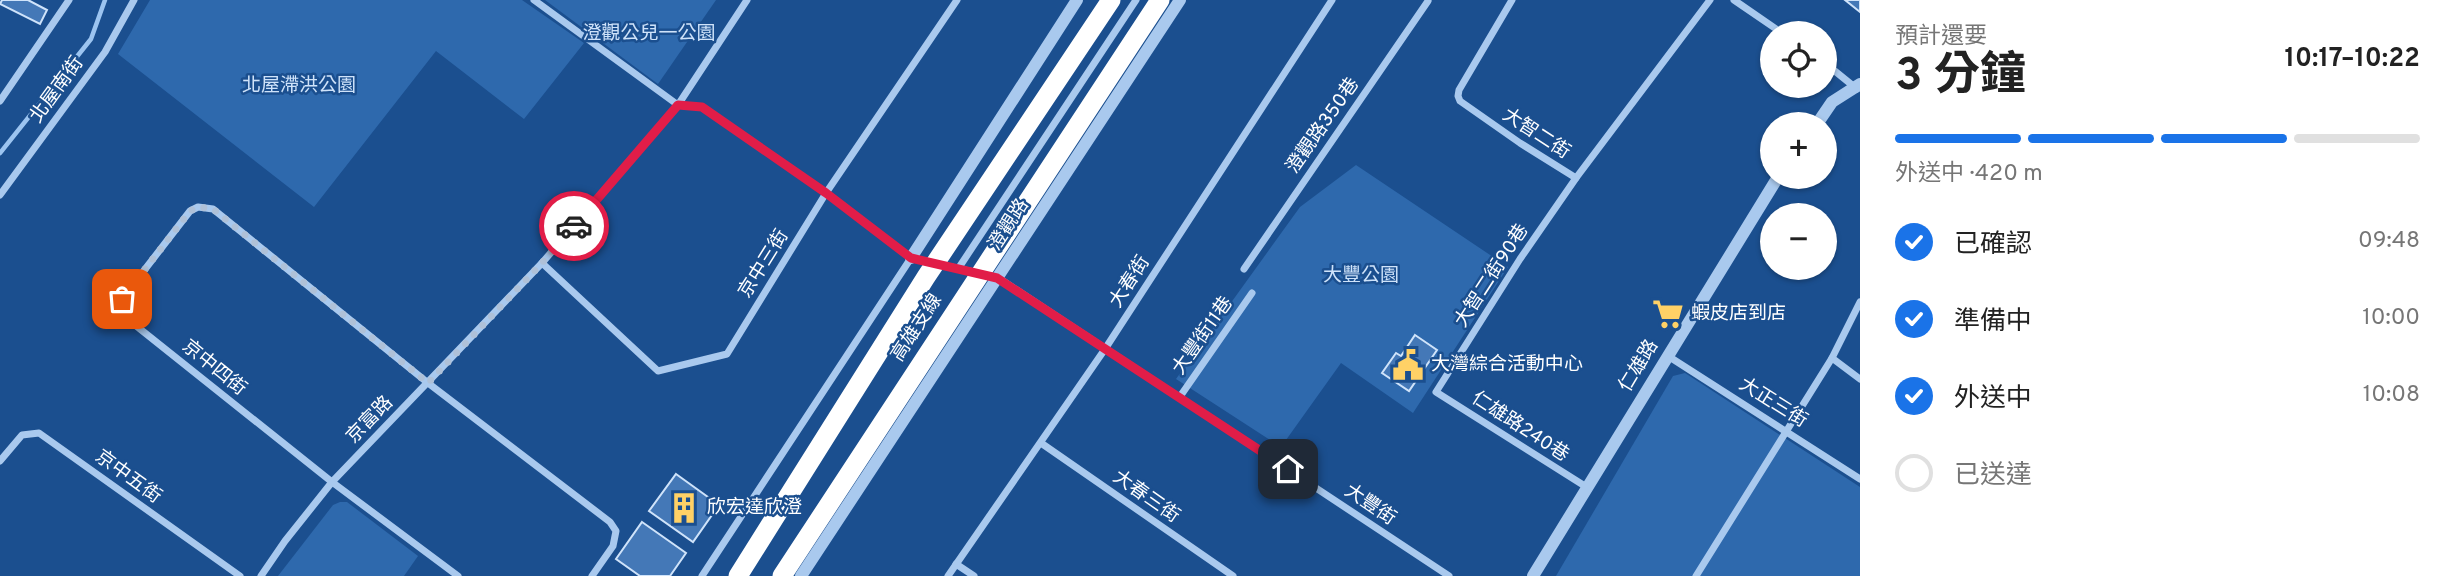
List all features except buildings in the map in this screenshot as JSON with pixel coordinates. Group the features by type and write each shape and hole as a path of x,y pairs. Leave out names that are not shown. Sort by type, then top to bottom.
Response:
{"highway":[{"name":"高雄支線","path":"738,576 926,277 1111,0"},
{"name":"高雄支線","path":"782,576 1160,0"}],"street":[{"path":"0,101 69,0"},
{"name":"北屋南街","path":"0,195 104,52 134,0"},
{"path":"534,0 678,105 702,107 826,193 911,258"},
{"name":"京富路","path":"261,576 332,482 542,263 678,105 747,0"},
{"name":"京中三街","path":"542,263 657,371 727,354 826,193 957,0"},
{"path":"702,576 1077,0"},
{"path":"958,269 1136,0"},
{"name":"澄觀路","path":"801,576 1180,0"},
{"name":"大春街","path":"948,576 1105,349 1332,0"},
{"name":"大智二街","path":"1512,0 1458,96 1460,101 1520,144 1576,178 1710,0"},
{"path":"1734,0 1765,21"},
{"name":"澄觀路350巷","path":"1244,269 1428,1"},
{"path":"1825,112 1832,102 1858,87 1837,72"},
{"name":"大智二街90巷","path":"1436,391 1520,259 1576,178"},
{"name":"仁雄路","path":"1533,576 1771,189"},
{"name":"京中四街","path":"458,576 332,482 125,317 120,310 122,299 190,211 198,207 213,209 428,383 610,522 616,531 613,546 592,576"},
{"name":"大豐街","path":"911,258 997,278 1449,576"},
{"name":"大豐街11巷","path":"1179,398 1252,293"},
{"path":"1696,576 1832,358 1860,302"},
{"name":"大正三街","path":"1668,356 1860,479"},
{"path":"1832,358 1860,379"},
{"name":"仁雄路240巷","path":"1436,391 1588,488"},
{"name":"京中五街","path":"0,461 22,435 39,433 240,576"},
{"name":"大春三街","path":"1041,443 1233,576"},
{"path":"956,564 974,576"}],"green space":[{"name":"北屋滯洪公園","path":"150,0 522,0 584,43 524,119 436,51 314,207 118,54"},
{"name":"澄觀公兒一公園","path":"545,0 716,0 658,84"},
{"name":"大豐公園","path":"1356,165 1508,267 1413,413 1341,363 1281,447 1176,379 1300,207"},
{"path":"1685,373 1860,487 1860,576 1556,576 1673,376"},
{"path":"347,502 418,556 404,576 278,576 333,505"}],"waterway":[{"path":"0,153 91,39 105,0"}],"way so far":[{"path":"122,299 190,211 198,207 213,209 428,383 574,226"}],"place":[{"name":"蝦皮店到店","path":"1668,314"},
{"name":"大灣綜合活動中心","path":"1408,365"},
{"name":"欣宏達欣澄","path":"684,508"}],"route":[{"path":"574,226 678,105 702,107 826,193 911,258 997,278 1288,469"}]}
